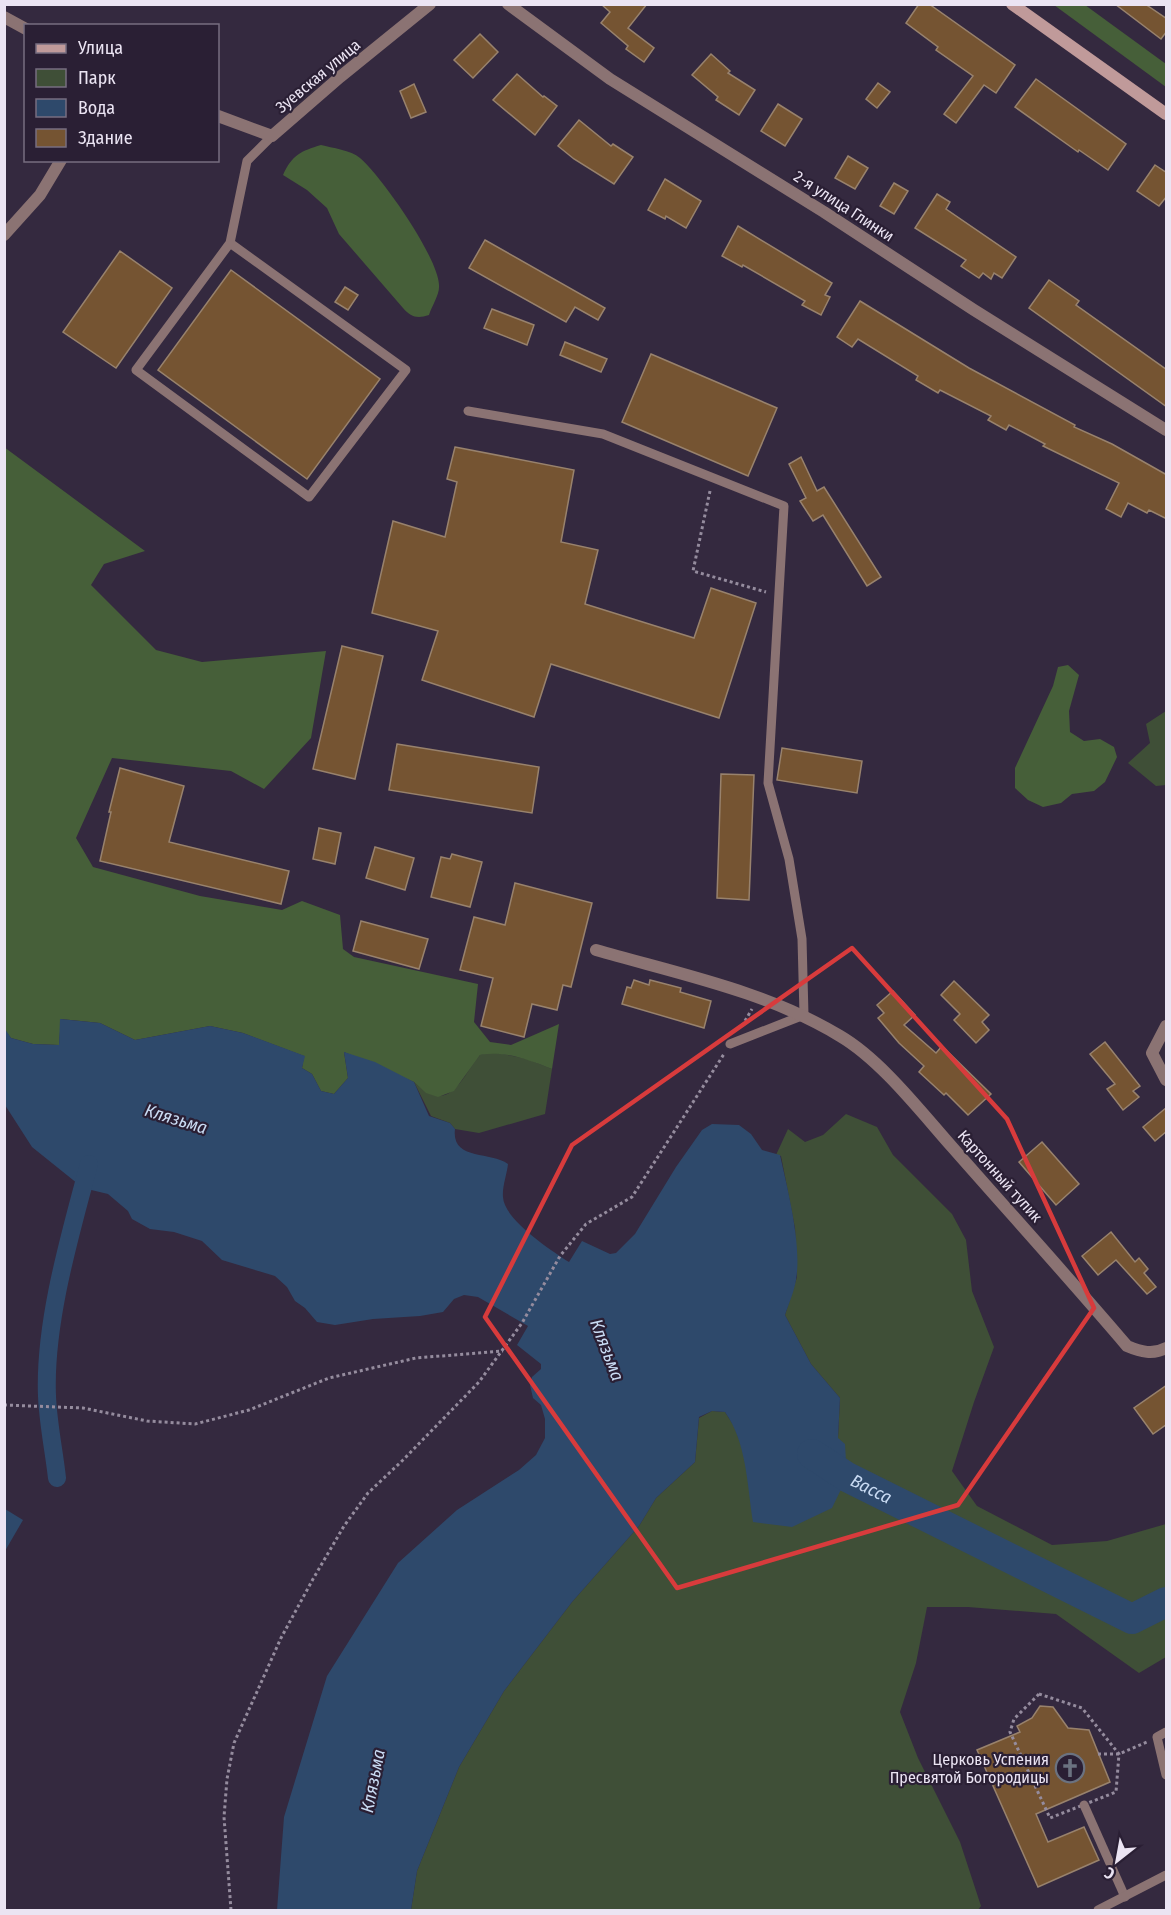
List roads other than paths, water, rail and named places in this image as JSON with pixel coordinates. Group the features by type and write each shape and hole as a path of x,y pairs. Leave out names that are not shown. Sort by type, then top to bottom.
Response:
{"main road":[{"path":"1012,4 1167,114"}],"street":[{"name":"Зуевская улица","path":"219,116 272,136 430,4"},
{"name":"2-я улица Глинки","path":"508,4 610,79 1167,430"},
{"path":"4,17 24,28"},
{"path":"4,235 40,195 60,162"},
{"name":"Картонный тупик","path":"596,950 760,997 804,1015 842,1037 881,1069 937,1129 1127,1346 1140,1352 1158,1352 1167,1348"},
{"path":"1167,1026 1152,1053 1167,1080"}],"lane":[{"path":"230,243 406,370 309,497 136,370 230,243 248,161 272,136"},
{"path":"468,411 603,434 784,506 768,783 789,859 802,939 804,1015 730,1044"},
{"path":"1167,1732 1157,1737 1167,1775"},
{"path":"1084,1805 1125,1897"},
{"path":"1098,1911 1167,1875"}],"water":[{"name":"Клязьма","path":"60,1019 100,1023 135,1040 210,1026 243,1033 305,1056 302,1068 312,1074 321,1091 334,1094 348,1078 344,1052 375,1062 414,1082 429,1116 450,1123 455,1129 455,1139 465,1151 508,1164 503,1193 505,1206 530,1234 569,1262 582,1241 610,1254 616,1253 635,1234 676,1167 702,1130 712,1124 739,1125 751,1134 762,1150 780,1155 793,1218 797,1251 796,1280 785,1315 811,1364 840,1398 838,1438 845,1444 847,1477 832,1508 792,1527 753,1522 742,1451 732,1424 725,1412 712,1411 699,1417 695,1462 656,1498 639,1526 572,1602 504,1691 459,1767 417,1871 411,1910 277,1910 284,1817 327,1676 398,1563 457,1510 519,1470 536,1455 545,1438 545,1419 541,1405 533,1398 530,1385 532,1377 541,1369 541,1364 517,1345 528,1326 478,1297 464,1295 454,1299 443,1312 335,1325 317,1322 305,1308 295,1301 287,1287 275,1276 222,1260 202,1241 174,1232 150,1229 132,1219 128,1211 108,1194 83,1188 32,1147 5,1105 5,1029 11,1038 33,1044 59,1045"},
{"path":"5,1509 23,1520 5,1551"}],"waterway":[{"path":"57,1478 47,1396 47,1368 60,1279 89,1164"},
{"name":"Васса","path":"812,1454 847,1477 1132,1619 1166,1602"}],"place":[{"name":"Церковь Успения Пресвятой Богородицы","path":"1070,1768"}]}
